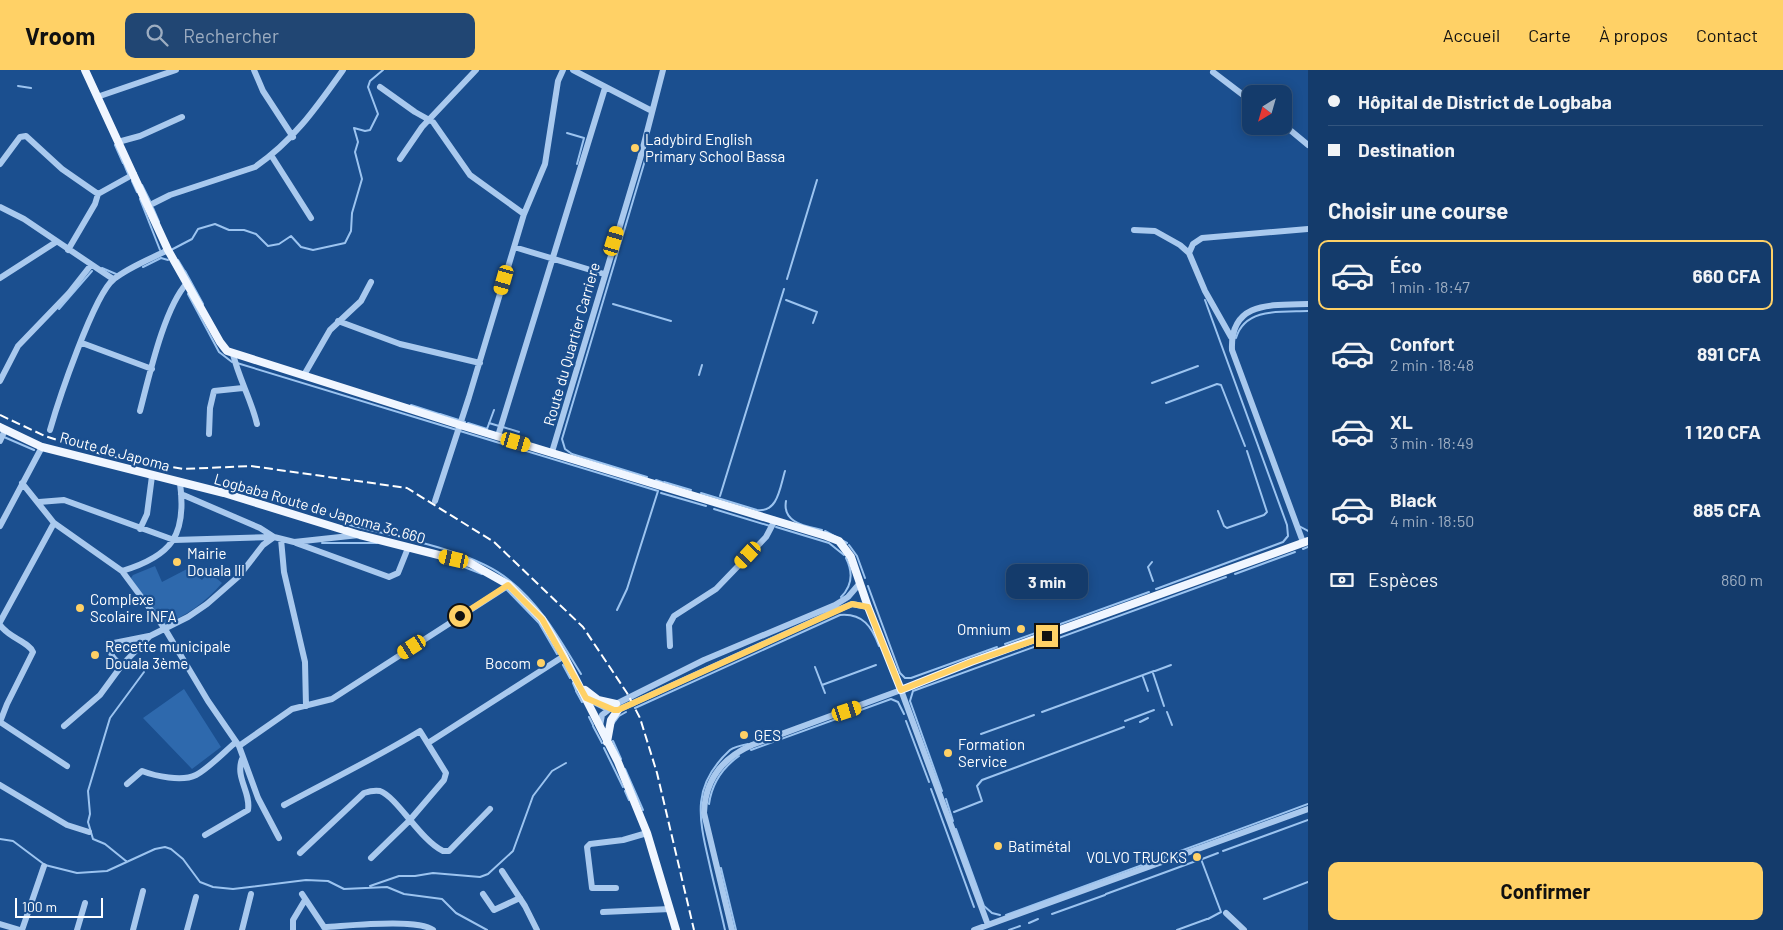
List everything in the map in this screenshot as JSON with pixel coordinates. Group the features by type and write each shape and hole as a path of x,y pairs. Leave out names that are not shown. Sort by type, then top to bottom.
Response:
{"main road":[{"path":"85,70 168,250 220,342 233,354 838,541 851,556 868,607 901,690 971,662 1305,542"},
{"name":"Route de Japoma","path":"3,428 42,446 180,483"},
{"name":"Logbaba Route de Japoma 3c.660","path":"180,483 276,508 360,535 470,563 508,585 542,619 580,685 600,726 636,801 676,930"},
{"path":"580,685 598,700 617,707 611,720 607,742"}],"street":[{"path":"97,97 176,70"},
{"path":"254,70 263,91 293,137"},
{"path":"148,206 170,195 255,167 293,137 343,70"},
{"path":"400,159 411,140 476,70"},
{"path":"435,501 480,363 524,214 545,164 558,81 563,70"},
{"path":"573,70 652,111"},
{"name":"Route du Quartier Carriere","path":"552,452 640,159 663,70"},
{"path":"1213,72 1242,94"},
{"path":"380,87 415,112 431,120 470,175 524,214"},
{"path":"498,436 605,88"},
{"path":"118,142 140,136 182,117"},
{"path":"1292,132 1308,145"},
{"path":"0,164 20,137 26,136 62,169 98,194"},
{"path":"271,155 312,218"},
{"path":"68,250 95,204 98,194 134,174"},
{"path":"0,207 24,218 112,279"},
{"path":"1189,253 1193,244 1202,238 1308,229"},
{"path":"1134,230 1155,231 1180,245 1189,253 1209,297 1231,337 1232,350 1305,542"},
{"path":"0,278 56,242"},
{"path":"514,247 552,260 604,274"},
{"path":"50,430 60,396 100,298 112,279 168,250"},
{"path":"0,381 18,346 69,292 91,265"},
{"path":"304,376 330,330 361,301 371,282"},
{"path":"140,411 175,298 187,283"},
{"path":"1231,337 1242,316 1253,308 1308,304"},
{"path":"338,321 400,344 480,363"},
{"path":"82,342 152,369"},
{"path":"233,354 243,388 252,405 257,424"},
{"path":"209,434 210,408 214,391 243,388"},
{"path":"0,441 3,428"},
{"path":"0,526 42,446"},
{"path":"140,529 146,514 152,476"},
{"path":"22,483 54,523 122,571 165,629 237,744 258,798 279,838"},
{"path":"122,571 144,564 161,554 174,540 180,521 180,483"},
{"path":"181,494 260,528 277,538 305,662 306,706"},
{"path":"39,502 64,500 174,540 277,538 294,542 389,577 398,573 408,548"},
{"path":"670,646 669,625 674,616 716,589 766,537 775,520"},
{"path":"54,523 0,624 9,636 30,646 33,652 6,704 0,722 67,766"},
{"path":"294,542 360,535"},
{"path":"122,664 111,656 110,652 114,643 150,636 206,604 239,576 263,545 277,538"},
{"path":"617,707 704,660 835,605 848,597 860,583"},
{"path":"127,784 142,771 151,775 184,777 196,775 237,744 292,709 332,699 508,585"},
{"path":"586,698 608,709 617,707 840,608 852,604 868,607"},
{"path":"64,726 100,695 122,664 150,636"},
{"path":"428,743 564,656"},
{"path":"732,930 704,813 704,798 718,769 730,757 752,745 901,690 988,925"},
{"path":"600,726 601,718 608,709"},
{"path":"284,805 348,770 371,761 420,731 446,773 437,790 371,858"},
{"path":"205,835 248,810 249,804 240,776 239,767 242,759"},
{"path":"0,785 67,825 89,832"},
{"path":"300,853 364,793 372,790 381,792 391,799 409,821 438,849 449,851 490,809"},
{"path":"974,930 1308,808"},
{"path":"616,888 592,888 586,847 590,844 623,840 647,833"},
{"path":"0,924 21,930 44,866"},
{"path":"502,870 537,930"},
{"path":"133,930 142,891"},
{"path":"242,930 251,894"},
{"path":"482,894 494,910 520,898"},
{"path":"187,930 196,897"},
{"path":"293,930 293,920 304,897 325,928 404,924 422,925 433,930"},
{"path":"77,930 85,903"},
{"path":"603,912 670,909"},
{"path":"1226,913 1244,930"}],"shaded area":[{"path":"155,566 162,582 187,569 202,580 209,572 222,583 195,608 179,618 162,625 131,578 133,575"},
{"path":"184,689 221,747 192,769 143,718"}],"waterway":[{"path":"171,250 192,239 198,229 215,224 229,230 244,230 256,234 268,246 279,244 291,236 301,247 313,250 345,243 351,231 352,213 362,179 355,152 358,142 354,128 365,131 370,130 378,114 368,87 370,81 383,70"},
{"path":"18,86 31,88"},
{"path":"567,133 584,138 577,164"},
{"path":"115,145 123,163"},
{"path":"646,157 562,439 565,449 572,454 647,477"},
{"path":"124,164 129,176"},
{"path":"787,279 817,180"},
{"path":"132,181 137,192"},
{"path":"142,185 150,201"},
{"path":"140,199 160,250"},
{"path":"153,208 159,222"},
{"path":"143,267 161,258 168,260"},
{"path":"178,260 184,270"},
{"path":"102,268 116,274"},
{"path":"59,309 92,271"},
{"path":"185,271 203,304"},
{"path":"720,496 784,289"},
{"path":"188,294 219,352 232,362"},
{"path":"786,300 817,312 813,323"},
{"path":"1205,300 1287,525 1288,536 1283,542"},
{"path":"613,304 671,321"},
{"path":"1236,338 1247,321 1256,316 1276,312 1308,311"},
{"path":"237,363 457,430"},
{"path":"699,375 702,365"},
{"path":"1152,383 1198,366"},
{"path":"1166,403 1217,384 1221,385 1245,446"},
{"path":"411,405 439,414"},
{"path":"468,423 487,429 494,410"},
{"path":"440,414 465,422"},
{"path":"489,423 499,426"},
{"path":"503,427 519,432"},
{"path":"460,431 658,491 627,589 617,610"},
{"path":"4,437 34,450"},
{"path":"1218,511 1224,526 1227,528 1264,515 1267,512 1247,451"},
{"path":"701,493 757,510 764,510 770,507 777,498 785,471"},
{"path":"656,480 662,482"},
{"path":"664,482 691,490"},
{"path":"661,493 706,506"},
{"path":"786,501 786,508 791,519 803,525 822,530"},
{"path":"714,509 770,526"},
{"path":"350,525 433,546 475,560 494,570 509,580 531,600 581,674"},
{"path":"1299,526 1308,531"},
{"path":"776,527 829,543 844,555"},
{"path":"825,531 847,543"},
{"path":"1156,589 1283,542"},
{"path":"322,543 377,543"},
{"path":"849,545 857,556 865,578"},
{"path":"1303,549 1308,547"},
{"path":"1235,574 1295,552"},
{"path":"841,597 845,593 850,579 850,568 846,558"},
{"path":"1152,562 1148,567 1153,581"},
{"path":"454,563 482,574"},
{"path":"942,791 910,701 913,691 1226,577"},
{"path":"868,586 900,673 905,678 911,678 997,647"},
{"path":"507,590 539,623 557,654"},
{"path":"1005,644 1149,592"},
{"path":"635,708 840,615 855,616 861,619 870,627 879,646"},
{"path":"563,665 570,678"},
{"path":"822,685 876,665"},
{"path":"1155,671 1171,665"},
{"path":"815,667 825,693"},
{"path":"1042,712 1154,671"},
{"path":"126,861 105,844 93,839 88,822 90,814 88,791 110,718 144,672"},
{"path":"1153,673 1164,706"},
{"path":"1143,677 1148,691"},
{"path":"573,683 576,690"},
{"path":"576,691 582,702"},
{"path":"751,750 891,699 898,702 904,714"},
{"path":"1125,721 1154,710"},
{"path":"613,724 619,716 626,712"},
{"path":"1167,712 1172,725"},
{"path":"981,734 1034,715"},
{"path":"589,717 593,725"},
{"path":"1140,722 1148,718"},
{"path":"906,721 929,782"},
{"path":"593,726 602,743"},
{"path":"954,812 982,801 977,786 982,780 1124,727"},
{"path":"613,741 621,759"},
{"path":"725,930 702,830 701,802 709,776 718,763 730,750 748,744"},
{"path":"604,748 623,787"},
{"path":"709,804 715,783 723,771 739,756"},
{"path":"370,886 399,876 433,873 480,877 488,874 513,851 533,796 552,771 566,763"},
{"path":"625,769 643,810"},
{"path":"931,789 974,907"},
{"path":"625,791 629,800"},
{"path":"946,799 953,821"},
{"path":"1006,915 1308,804"},
{"path":"1223,851 1308,820"},
{"path":"956,829 984,906 992,913 1000,915"},
{"path":"0,839 13,841 45,865 77,873 107,871 155,849 165,847 171,849 183,859 200,882 213,887 233,889 306,880 328,881 344,889 387,887 404,894 442,899 456,913 487,930"},
{"path":"1197,861 1218,853"},
{"path":"1201,859 1221,912 1208,919"},
{"path":"1106,894 1196,861"},
{"path":"721,868 736,930"},
{"path":"1264,899 1308,882"},
{"path":"1052,914 1105,895"},
{"path":"1029,923 1038,919"},
{"path":"1177,930 1207,919"},
{"path":"1009,930 1020,926"}],"railway":[{"path":"0,415 45,436 104,455 183,469 251,466 407,488 494,542 583,627 627,693 640,718 657,773 694,930"}],"place":[{"name":"Ladybird English Primary School Bassa","path":"635,148"},
{"name":"Mairie Douala lll","path":"177,562"},
{"name":"Complexe Scolaire INFA","path":"80,608"},
{"name":"Omnium","path":"1021,629"},
{"name":"Recette municipale Douala 3ème","path":"95,655"},
{"name":"Bocom","path":"541,663"},
{"name":"GES","path":"744,735"},
{"name":"Formation Service","path":"948,753"},
{"name":"Batimétal","path":"998,846"},
{"name":"VOLVO TRUCKS","path":"1197,857"}],"route":[{"path":"460,616 508,585 542,619 586,698 614,710 618,710 852,604 868,607 901,690 971,662 1047,636"}]}
